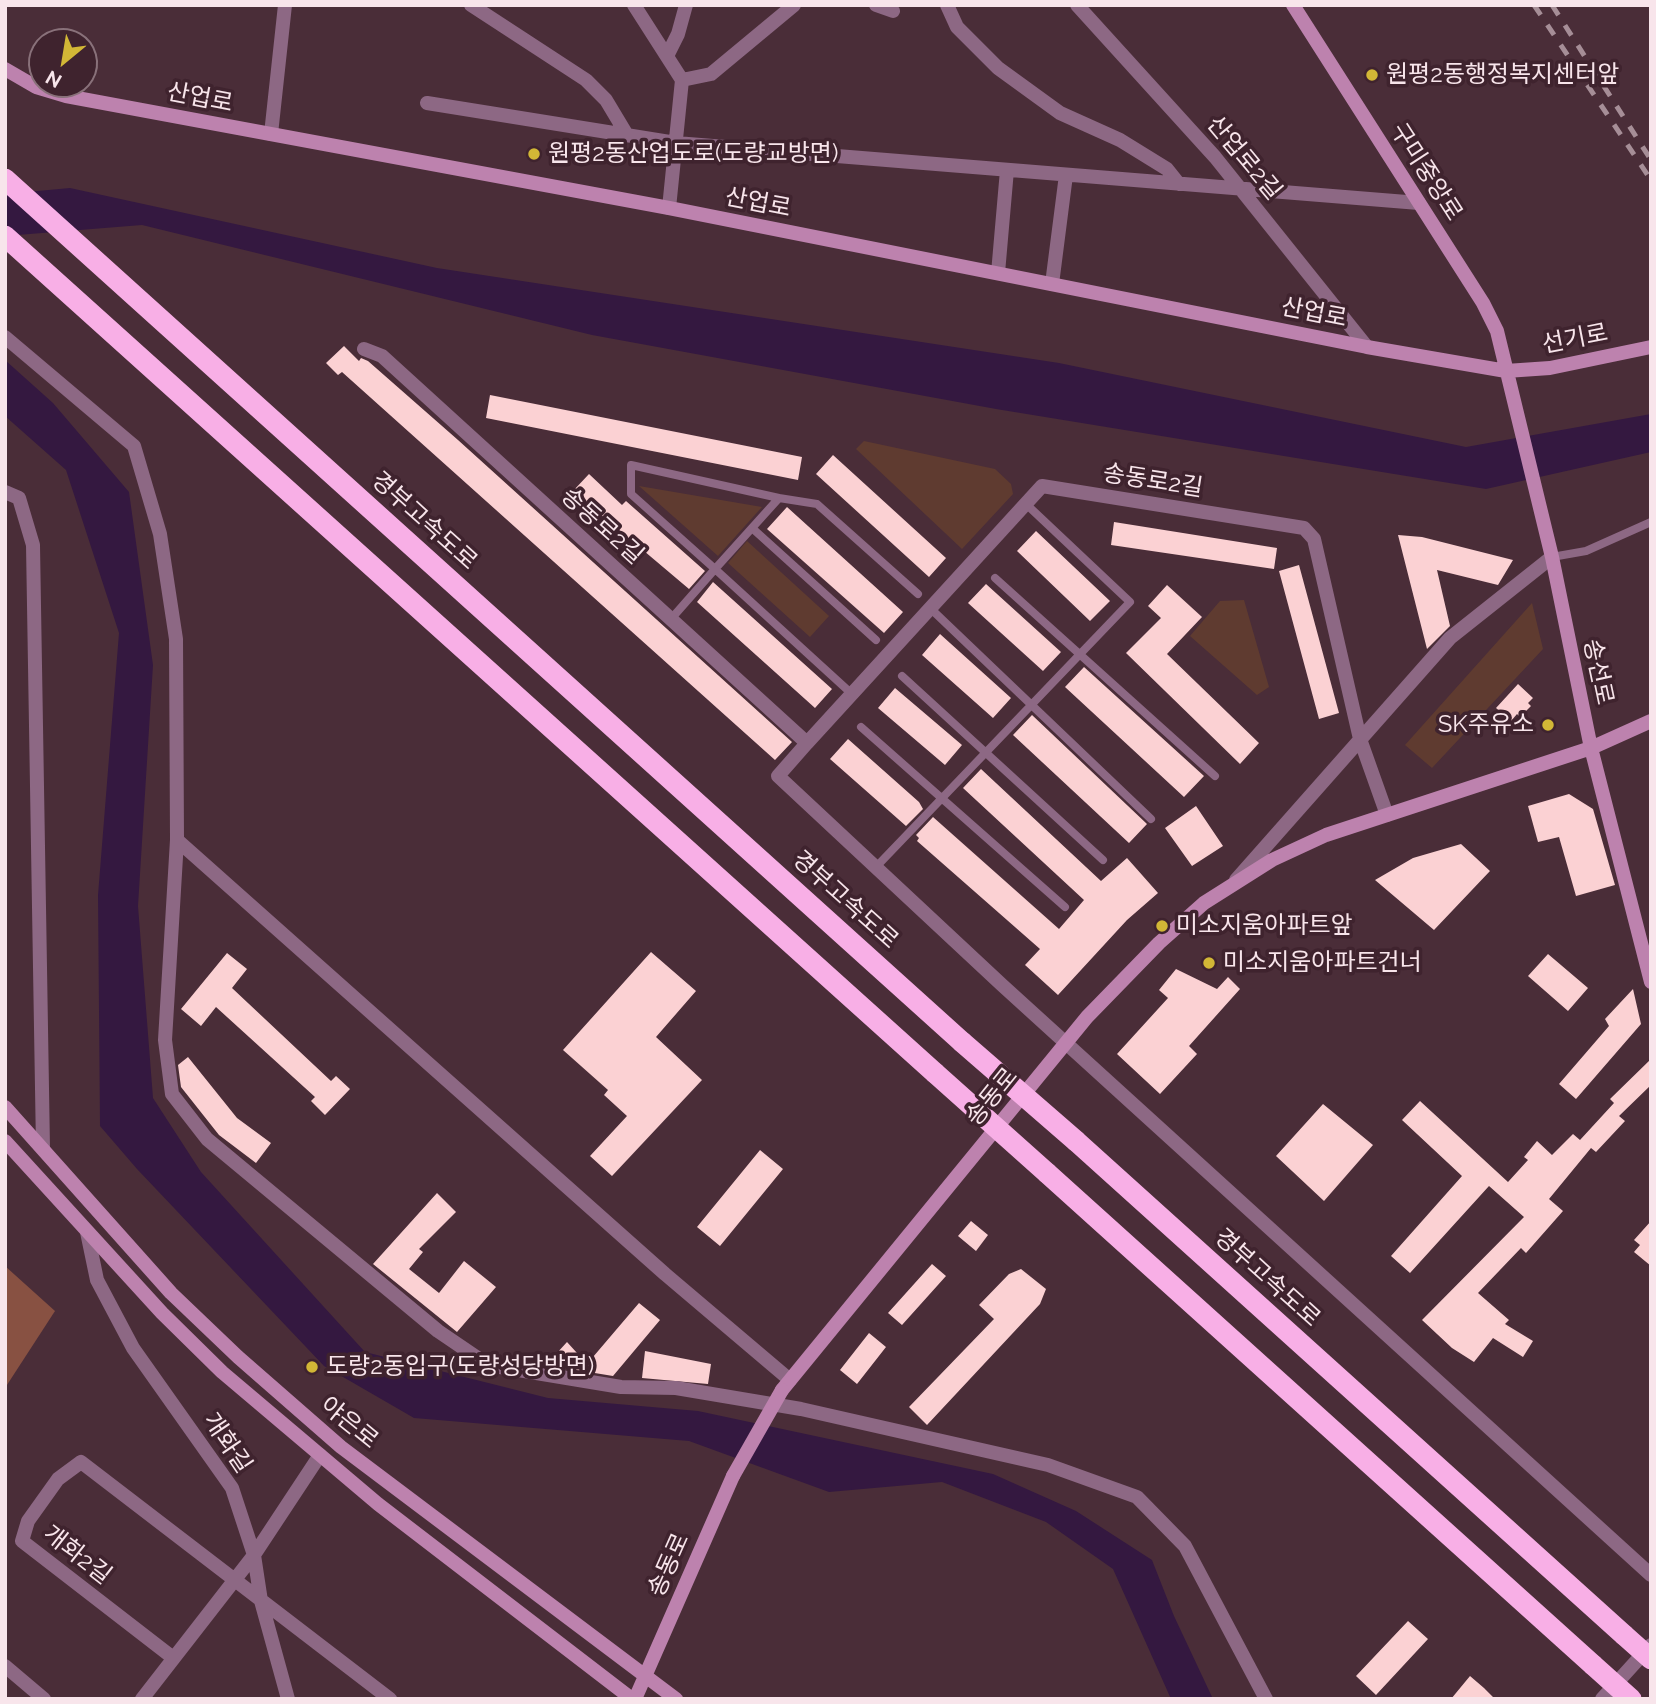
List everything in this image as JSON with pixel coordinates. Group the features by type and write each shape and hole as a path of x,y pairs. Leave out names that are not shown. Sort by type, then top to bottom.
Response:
{"highway":[{"name":"경부고속도로","path":"5,179 1651,1659"},
{"path":"5,236 1631,1699"}],"street":[{"path":"271,134 285,5"},
{"path":"471,5 586,80 607,100 626,135"},
{"path":"634,5 682,80 669,208"},
{"path":"667,56 678,34 686,5"},
{"path":"682,80 711,74 794,5"},
{"path":"876,5 893,11"},
{"path":"947,5 957,27 998,68 1060,113 1120,140 1167,169 1179,184"},
{"name":"산업로2길","path":"1077,5 1240,188 1367,347"},
{"name":"구미중앙로","path":"1293,5 1494,324 1506,371"},
{"name":"산업로","path":"5,69 36,87 66,96 669,208 1367,347 1506,371"},
{"path":"427,103 676,143 1419,203"},
{"path":"998,273 1007,170"},
{"path":"1052,284 1066,175"},
{"path":"5,337 134,446 160,534 176,639 177,840 165,1040 172,1094 207,1139 438,1331 488,1365 609,1385 676,1388 801,1409 1048,1465 1137,1497 1185,1545 1266,1699"},
{"name":"선기로","path":"1506,371 1550,368 1651,347"},
{"name":"송동로2길","path":"364,349 382,356 807,743"},
{"name":"송선로","path":"1506,371 1552,557 1591,748 1651,982"},
{"name":"송동로2길","path":"1387,815 1360,739 1314,539 1304,528 1042,486 778,776 1065,1042 1651,1575"},
{"path":"5,492 19,498 33,545 43,1148"},
{"path":"1230,886 1450,638 1552,557"},
{"name":"송동로","path":"633,1699 733,1476 786,1385 1065,1042 1159,943 1204,903 1230,886 1272,860 1326,835 1591,748 1651,721"},
{"path":"177,840 786,1385"},
{"name":"야은로","path":"5,1107 171,1293 258,1375 341,1447 676,1699"},
{"name":"야은로","path":"5,1141 87,1232 222,1372 378,1504 633,1699"},
{"name":"개화길","path":"87,1232 97,1280 133,1348 232,1488 254,1555 261,1601 288,1699"},
{"name":"야은로","path":"254,1555 320,1455"},
{"name":"개화2길","path":"172,1657 22,1541 28,1521 58,1479 81,1462 261,1601"},
{"path":"142,1699 172,1657 254,1555"},
{"path":"261,1601 390,1699"},
{"path":"1602,1699 1651,1644"},
{"path":"5,1666 44,1699"}],"lane":[{"path":"852,694 631,494 631,465 817,504 918,594"},
{"path":"671,619 779,498"},
{"path":"876,867 1130,603 1026,504"},
{"path":"1552,557 1586,551 1651,522"},
{"path":"752,528 876,640"},
{"path":"995,578 1215,776"},
{"path":"930,608 1151,818"},
{"path":"902,676 1103,860"},
{"path":"861,727 1065,907"}],"shaded area":[{"path":"70,188 437,268 1059,363 1466,447 1651,414 1651,452 1486,489 996,409 592,335 142,225 5,236 5,194"},
{"path":"5,360 53,403 129,492 153,665 138,906 153,1098 201,1172 365,1352 548,1398 698,1411 993,1474 1076,1511 1152,1560 1174,1616 1213,1699 1171,1699 1113,1569 1046,1522 942,1482 829,1492 689,1441 414,1418 324,1366 137,1169 100,1126 98,895 119,633 66,470 5,416"},
{"path":"864,441 995,469 1011,484 1013,494 962,549 856,449"},
{"path":"639,486 762,507 718,556"},
{"path":"747,541 829,616 810,637 728,563"},
{"path":"1244,600 1269,687 1257,695 1190,636 1220,601"},
{"path":"1532,603 1543,649 1432,768 1405,745"},
{"path":"5,1266 55,1311 5,1388"}],"building":[{"path":"344,346 359,361 361,358 368,361 458,440 792,742 775,760 342,372 338,375 326,363"},
{"path":"490,395 802,457 798,480 486,418"},
{"path":"833,455 946,558 929,577 816,474"},
{"path":"589,474 622,505 626,501 705,571 689,589 573,491"},
{"path":"787,507 903,612 884,633 767,529"},
{"path":"1114,522 1277,548 1274,569 1111,545"},
{"path":"1036,531 1110,601 1090,621 1017,551"},
{"path":"1398,535 1422,537 1513,560 1498,585 1437,570 1450,626 1427,649"},
{"path":"1299,565 1339,713 1319,719 1279,571"},
{"path":"713,582 832,689 815,708 697,602"},
{"path":"986,584 1061,652 1043,671 968,603"},
{"path":"1167,585 1202,617 1167,654 1259,743 1240,764 1126,653 1161,618 1148,606"},
{"path":"940,634 1011,698 993,718 922,655"},
{"path":"1084,667 1204,776 1184,797 1065,687"},
{"path":"1518,684 1533,698 1528,703 1531,706 1520,717 1517,714 1511,721 1496,708"},
{"path":"895,688 962,745 945,765 878,708"},
{"path":"1032,715 1147,824 1129,843 1013,735"},
{"path":"848,739 919,802 923,809 906,826 830,759"},
{"path":"981,769 1101,881 1127,858 1158,893 1127,920 1058,995 1025,965 1040,949 917,841 919,838 916,835 933,817 1059,929 1084,900 963,788"},
{"path":"1569,794 1593,809 1615,885 1576,896 1559,837 1538,842 1528,806"},
{"path":"1196,806 1223,846 1192,866 1165,828"},
{"path":"1461,844 1490,871 1434,930 1375,880 1413,858"},
{"path":"651,952 696,991 656,1037 702,1080 612,1176 590,1156 627,1116 604,1095 608,1090 563,1050"},
{"path":"227,953 247,969 232,988 331,1081 336,1076 350,1089 325,1115 311,1101 315,1097 216,1007 201,1026 181,1009"},
{"path":"1548,954 1588,988 1568,1011 1528,976"},
{"path":"1176,969 1217,989 1228,977 1240,989 1189,1046 1197,1054 1160,1094 1117,1054 1168,998 1159,990"},
{"path":"1633,989 1641,1024 1576,1099 1559,1084 1609,1026 1605,1019"},
{"path":"188,1057 237,1118 271,1143 256,1163 219,1135 181,1087 178,1065"},
{"path":"1651,1059 1651,1085 1619,1116 1625,1121 1596,1152 1591,1148 1549,1199 1563,1211 1526,1253 1521,1248 1478,1293 1509,1320 1505,1324 1533,1341 1523,1357 1493,1338 1474,1362 1452,1348 1422,1320 1524,1217 1489,1186 1410,1273 1391,1256 1462,1176 1402,1120 1420,1101 1508,1182 1528,1160 1524,1157 1537,1141 1552,1155 1573,1134 1580,1140 1614,1103 1610,1099"},
{"path":"1323,1104 1373,1145 1324,1201 1276,1156"},
{"path":"760,1150 783,1169 720,1246 697,1227"},
{"path":"437,1193 456,1212 419,1249 423,1252 409,1269 439,1293 464,1261 496,1287 457,1332 373,1264"},
{"path":"971,1221 988,1235 976,1251 958,1236"},
{"path":"1651,1221 1651,1266 1634,1252 1640,1245 1634,1240"},
{"path":"932,1264 946,1276 902,1325 888,1313"},
{"path":"1021,1269 1046,1289 1040,1304 927,1425 909,1407 994,1319 979,1305 1009,1274"},
{"path":"639,1303 660,1320 613,1376 546,1365 567,1342 587,1364"},
{"path":"869,1333 886,1347 857,1384 840,1370"},
{"path":"645,1351 711,1364 708,1384 642,1378"},
{"path":"1408,1621 1428,1639 1376,1695 1356,1676"},
{"path":"1470,1676 1484,1688 1495,1699 1451,1699"}],"railway":[{"path":"1534,5 1651,180"},
{"path":"1552,5 1651,160"}],"place":[{"name":"원평2동행정복지센터앞","path":"1372,75"},
{"name":"원평2동산업도로(도량교방면)","path":"534,154"},
{"name":"SK주유소","path":"1548,725"},
{"name":"미소지움아파트앞","path":"1162,926"},
{"name":"미소지움아파트건너","path":"1209,963"},
{"name":"도량2동입구(도량성당방면)","path":"312,1367"}]}
